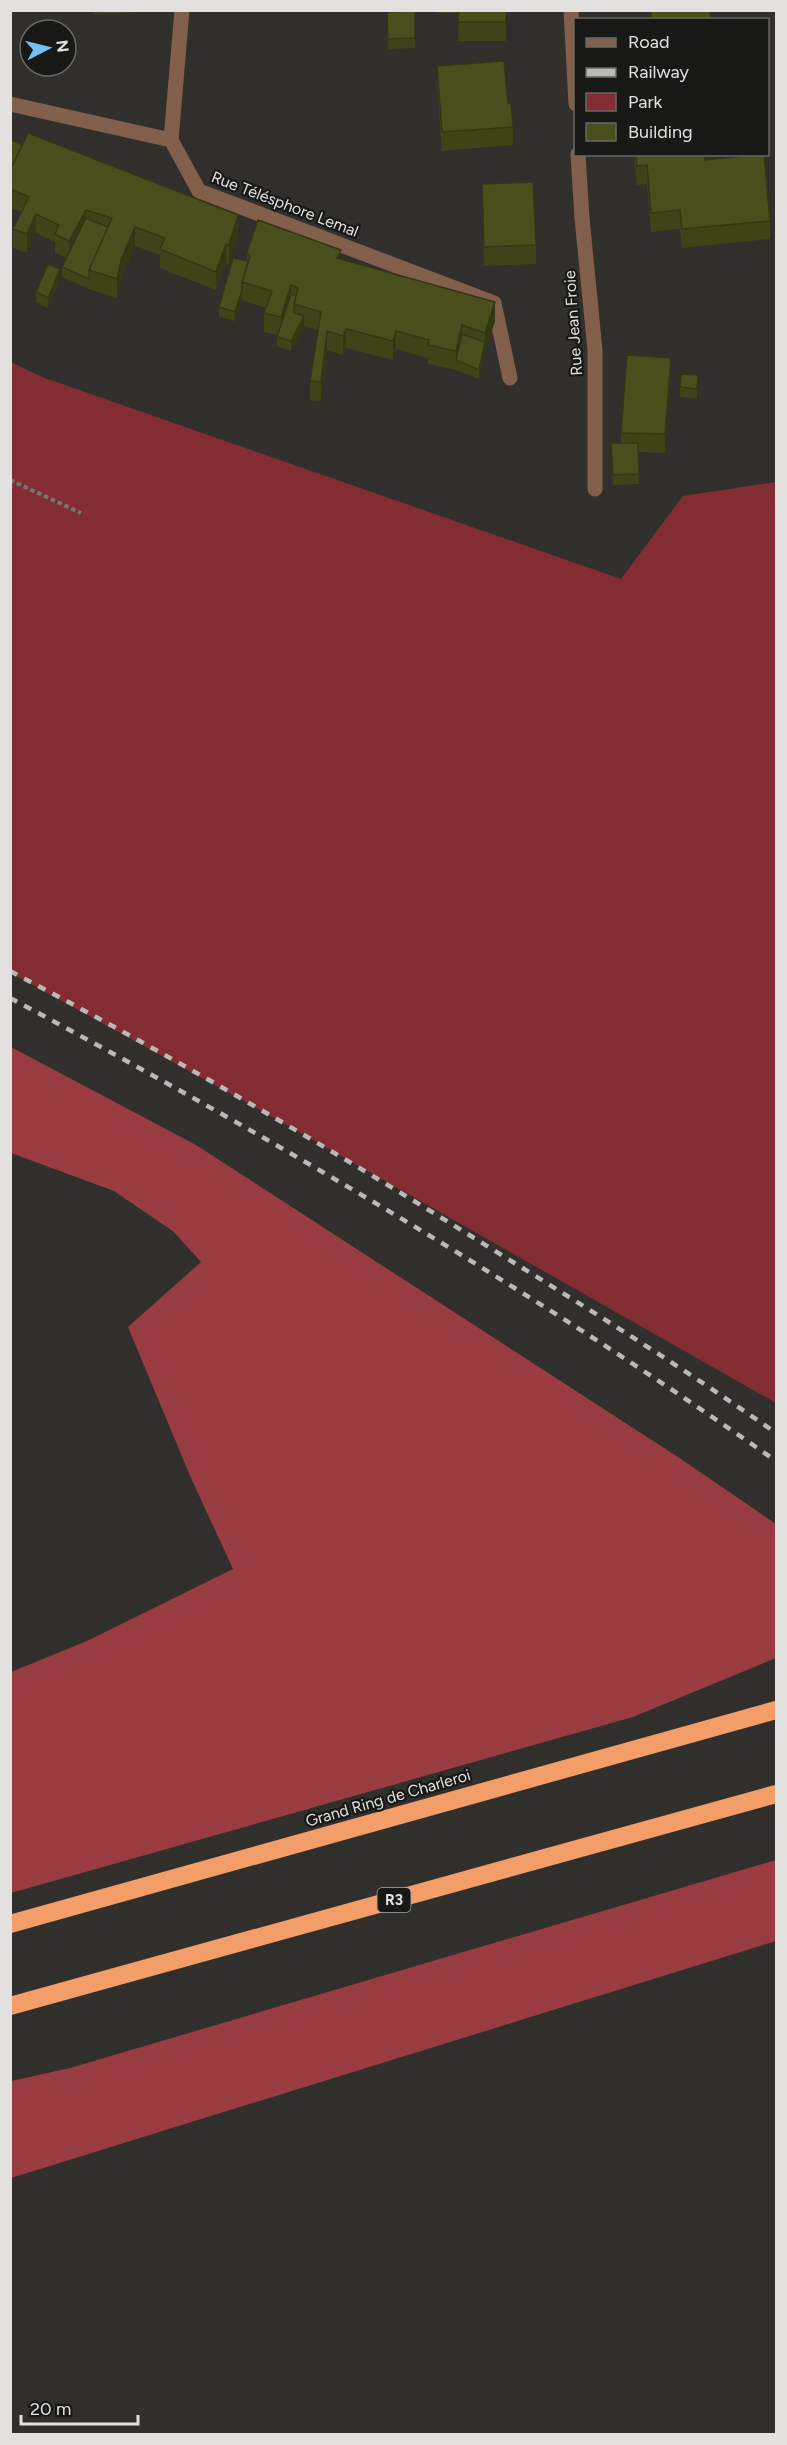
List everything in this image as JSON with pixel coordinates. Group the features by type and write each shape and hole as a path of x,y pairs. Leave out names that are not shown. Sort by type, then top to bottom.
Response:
{"highway":[{"name":"Grand Ring de Charleroi","path":"10,1924 777,1710"},
{"name":"R3","path":"10,2006 777,1794"}],"street":[{"path":"10,104 171,140 183,10"},
{"path":"571,10 574,66"},
{"name":"Rue Télésphore Lemal","path":"171,140 199,191 494,303 510,378"},
{"name":"Rue Jean Froie","path":"578,156 582,219 596,350 595,489"}],"path":[{"path":"10,480 81,513"}],"green space":[{"path":"11,362 42,377 621,579 683,496 776,482 776,1403 262,1111 11,973"}],"shaded area":[{"path":"11,1047 196,1145 678,1457 776,1524 776,1658 633,1717 11,1893 11,1672 87,1641 233,1569 191,1478 128,1327 201,1262 174,1232 114,1191 11,1153"},
{"path":"776,1860 776,1941 11,2178 11,2081 70,2068"}],"building":[{"path":"459,10 506,10 506,22 458,22"},
{"path":"651,10 710,10 711,18 651,18"},
{"path":"415,11 415,38 388,39 387,12"},
{"path":"504,61 513,127 442,132 437,66"},
{"path":"28,133 238,215 229,245 226,244 216,272 160,249 165,238 135,227 121,260 117,279 89,270 112,218 86,210 69,241 55,234 59,225 36,214 27,234 13,229 29,197 10,189 10,170"},
{"path":"10,139 22,145 10,170"},
{"path":"636,156 704,156 705,160 764,156 770,221 682,229 680,210 651,213 647,165 637,166"},
{"path":"533,182 536,245 484,247 482,184"},
{"path":"86,218 108,227 89,270 89,279 62,267"},
{"path":"258,220 341,250 337,258 495,302 485,333 462,325 456,351 428,345 429,340 396,331 393,341 346,329 343,336 327,331 321,382 310,381 321,312 294,304 298,288 291,285 281,317 264,313 272,291 242,282 250,256 247,252"},
{"path":"233,258 248,262 235,312 219,307"},
{"path":"48,264 60,269 48,298 36,292"},
{"path":"291,294 296,296 294,313 304,316 291,341 277,337"},
{"path":"462,334 485,342 479,370 456,360"},
{"path":"627,355 671,358 665,434 621,433"},
{"path":"681,374 698,375 697,389 680,387"},
{"path":"611,443 638,443 639,474 613,475"}],"railway":[{"path":"10,971 188,1068 364,1171 629,1335 776,1433"},
{"path":"10,998 304,1161 496,1276 684,1398 776,1461"}]}
